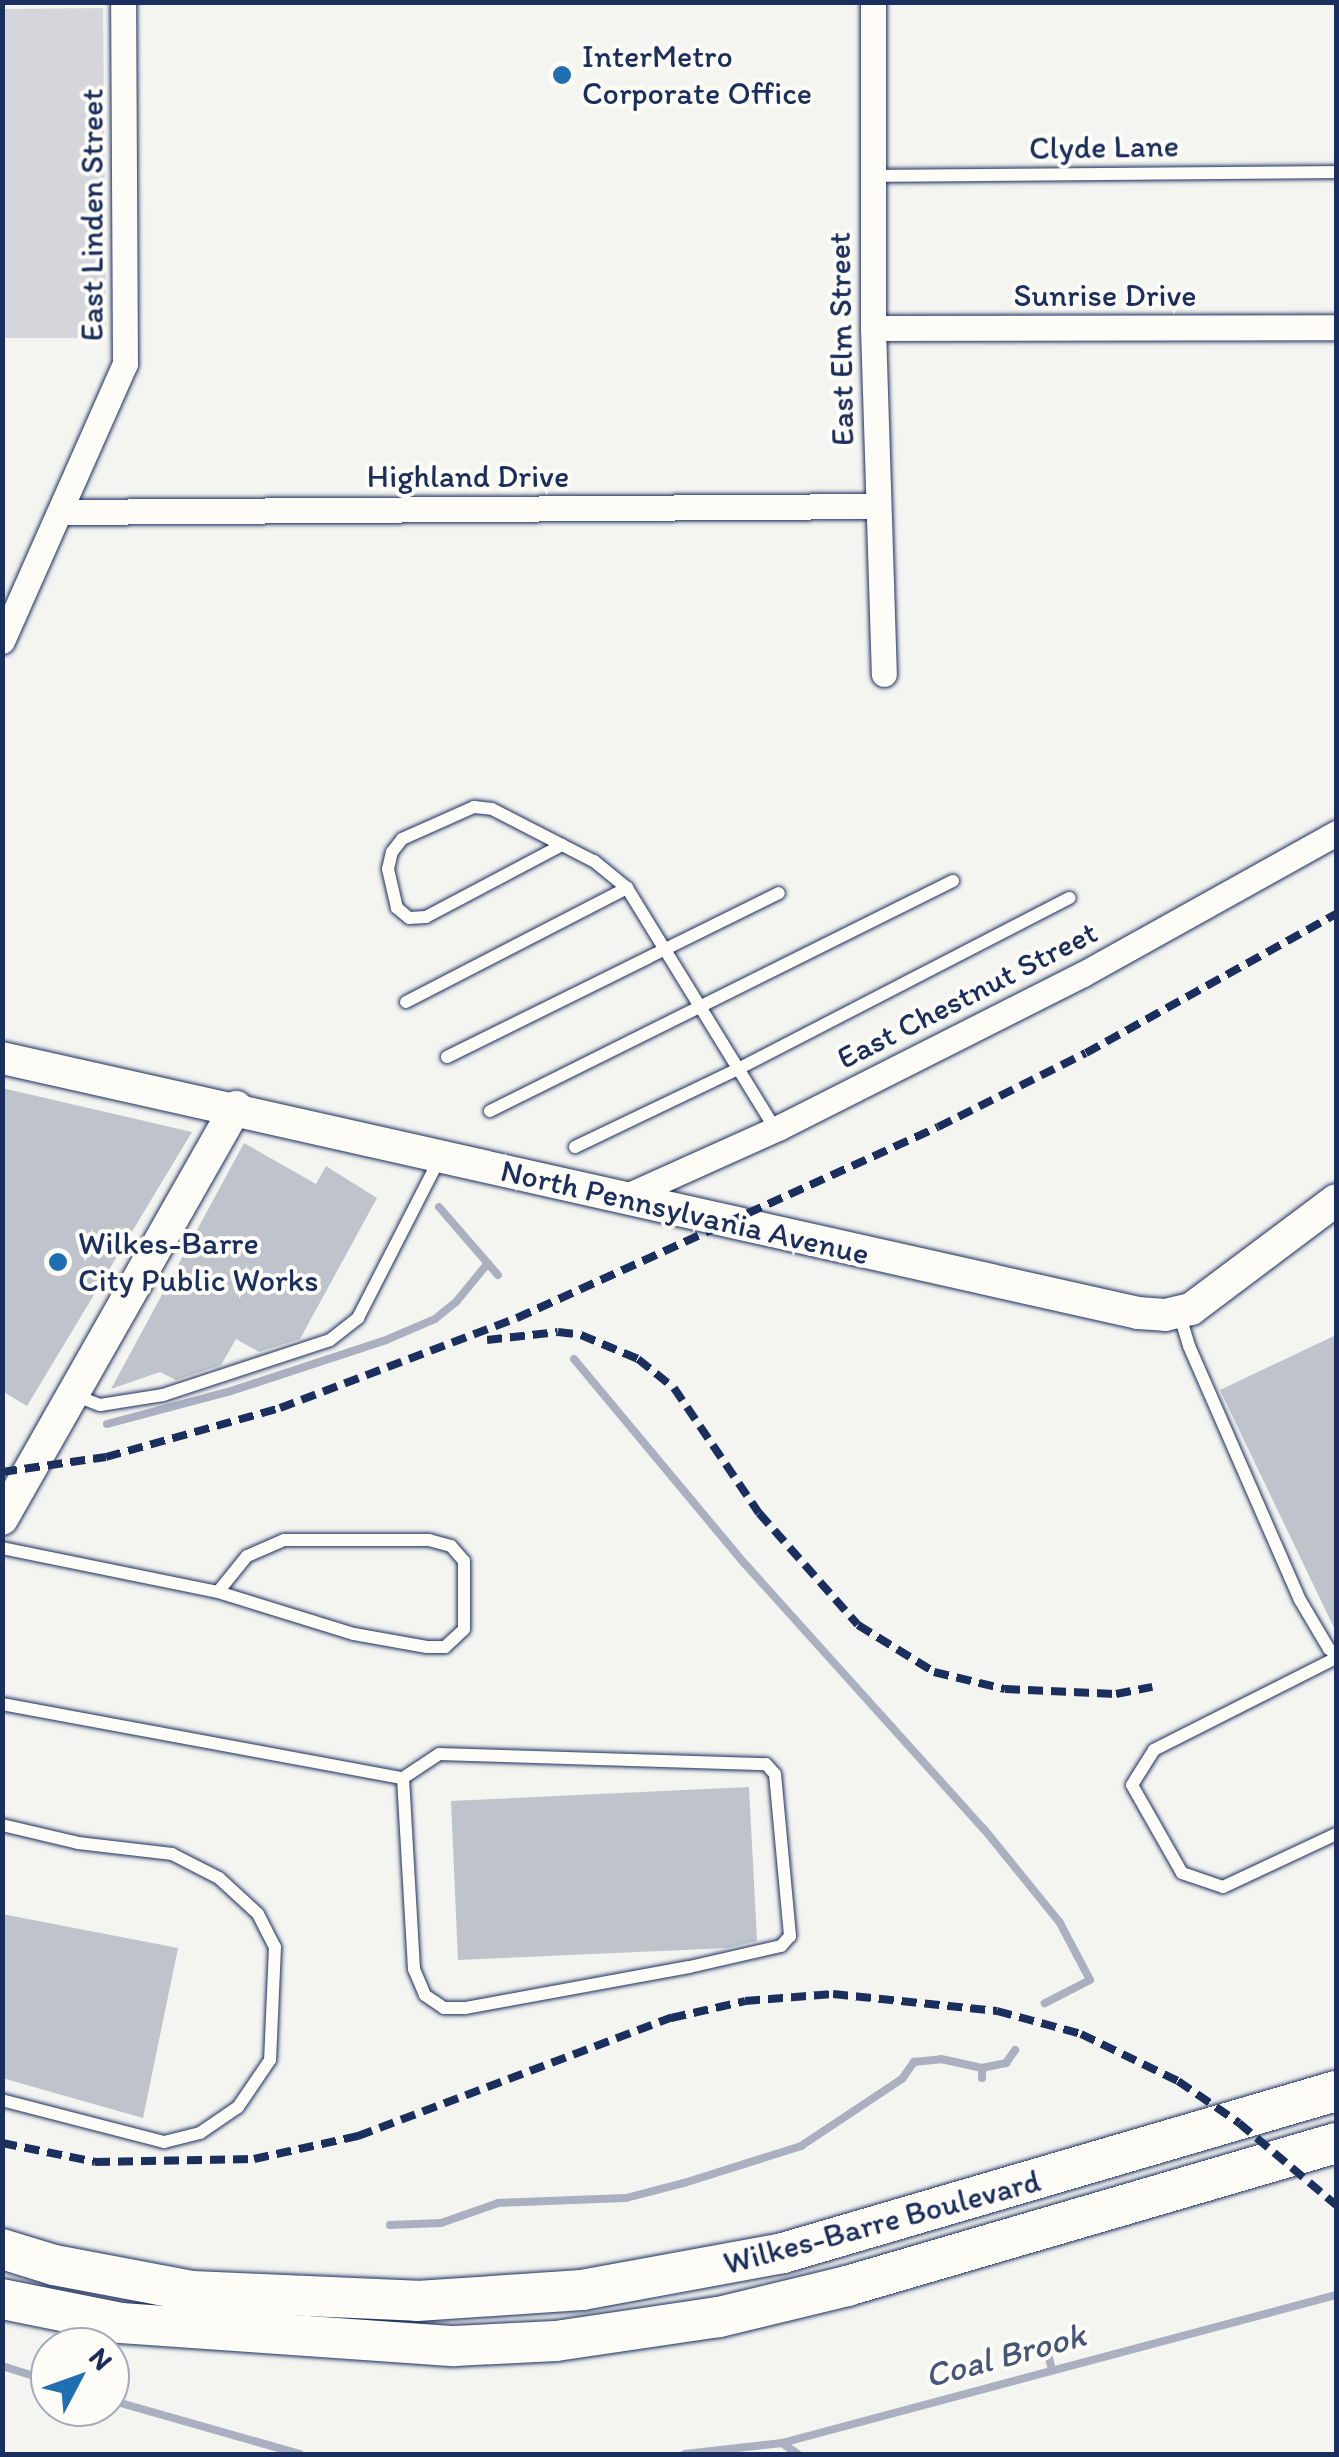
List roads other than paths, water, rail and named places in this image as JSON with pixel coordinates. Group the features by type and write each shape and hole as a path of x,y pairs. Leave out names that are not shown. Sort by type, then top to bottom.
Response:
{"main road":[{"name":"Wilkes-Barre Boulevard","path":"2,2250 54,2265 192,2291 417,2302 582,2290 783,2254 1336,2092"},
{"name":"Wilkes-Barre Boulevard","path":"2,2298 140,2325 454,2346 556,2341 718,2317 848,2286 1336,2143"}],"street":[{"name":"East Linden Street","path":"2,642 125,364 124,2"},
{"name":"East Elm Street","path":"873,2 873,328 884,674"},
{"name":"Sunrise Drive","path":"873,328 1336,327"},
{"name":"Highland Drive","path":"61,512 876,506"},
{"name":"East Chestnut Street","path":"619,1199 775,1129 1083,974 1336,833"},
{"name":"North Pennsylvania Avenue","path":"2,1058 236,1107 619,1199 1138,1313 1178,1312"},
{"path":"2,1519 236,1107"},
{"path":"1178,1312 1191,1309 1336,1200"}],"lane":[{"name":"Clyde Lane","path":"872,176 1336,172"},
{"path":"562,844 426,918 409,918 397,908 388,869 392,852 402,839 474,807 492,809 562,844 594,861 627,888 775,1129"},
{"path":"490,1112 953,881"},
{"path":"406,1002 627,888"},
{"path":"447,1056 779,893"},
{"path":"574,1148 738,1070 1070,898"},
{"path":"72,1394 100,1406 163,1395 330,1340 358,1318 441,1156"},
{"path":"1178,1312 1189,1346 1300,1600 1336,1656 1154,1750 1132,1785 1182,1873 1224,1887 1336,1834"},
{"path":"2,1548 218,1592 354,1634 427,1647 444,1647 464,1630 464,1561 451,1546 429,1540 284,1540 247,1556 218,1592"},
{"path":"2,1704 403,1778 439,1754 766,1764 775,1774 790,1936 782,1946 689,1967 444,2008 425,1995 414,1970 403,1778"},
{"path":"2,1825 78,1843 172,1854 219,1878 258,1914 275,1947 270,2060 238,2107 200,2133 164,2142 2,2100"}],"waterway":[{"path":"439,1207 498,1275"},
{"path":"107,1424 231,1391 386,1340 435,1319 456,1302 488,1263"},
{"path":"574,1359 745,1564 984,1829 1060,1923 1090,1980 1045,2003"},
{"path":"982,2078 982,2068 1006,2063 1015,2050"},
{"path":"390,2225 441,2223 498,2203 626,2198 684,2183 801,2146 902,2079 914,2062 941,2059 982,2068"},
{"name":"Coal Brook","path":"685,2454 782,2443 1336,2295"},
{"path":"1048,2354 1052,2370"},
{"name":"Coal Brook","path":"2,2366 30,2375"},
{"name":"Coal Brook","path":"130,2406 299,2454"},
{"path":"782,2443 798,2454"}],"railway":[{"path":"2,1472 106,1457 280,1408 517,1318 938,1127 1086,1053 1336,914"},
{"path":"487,1340 558,1332 581,1335 638,1359 674,1388 759,1513 858,1625 934,1672 1005,1689 1116,1694 1152,1687"},
{"path":"2,2143 95,2162 254,2159 358,2136 671,2018 745,2001 833,1994 997,2011 1081,2034 1178,2081 1239,2123 1336,2205"}],"place":[{"name":"InterMetro Corporate Office","path":"562,75"},
{"name":"Wilkes-Barre City Public Works","path":"58,1262"}]}
